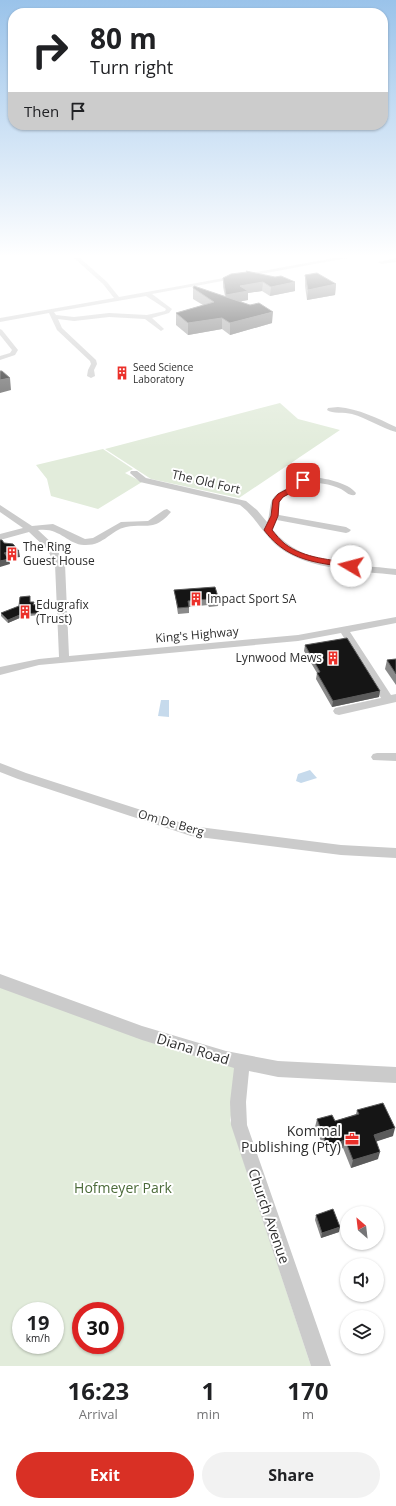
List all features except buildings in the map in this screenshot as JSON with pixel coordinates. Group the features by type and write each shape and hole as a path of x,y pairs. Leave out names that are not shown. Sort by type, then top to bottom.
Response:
{"street":[{"path":"57,322 59,329 93,360 94,364 90,376"},
{"path":"153,322 161,329"},
{"path":"0,331 15,350 13,354 0,358"},
{"path":"331,410 336,409 356,413 396,430"},
{"name":"The Old Fort","path":"134,473 141,479 240,502 251,510 285,548 303,556 324,562 396,572"},
{"path":"268,530 274,516 274,505 280,495 298,487 303,480 324,482 341,486 352,493"},
{"path":"0,508 49,544 58,557 60,564 64,660"},
{"path":"0,537 29,529 53,527 79,540 90,542 101,539 124,524 150,524 167,512"},
{"path":"274,516 346,530"},
{"name":"King's Highway","path":"0,671 25,664 298,638 396,620"},
{"path":"339,711 392,699 344,630"},
{"path":"377,757 396,757"},
{"name":"Om De Berg","path":"0,767 22,776 191,831 341,850 396,853"},
{"name":"Diana Road","path":"0,981 142,1034 242,1062 278,1069 396,1075"},
{"name":"Church Avenue","path":"242,1062 241,1083 237,1104 239,1125 321,1366"}],"green space":[{"path":"280,403 298,419 340,430 239,498 151,479 105,449"},
{"path":"103,449 133,469 125,473 142,482 98,509 51,496 47,479 36,465"},
{"name":"Hofmeyer Park","path":"0,980 242,1063 230,1120 311,1366 0,1366"}],"water":[{"path":"161,700 169,700 169,717 158,716"},
{"path":"310,770 317,778 301,783 296,781 298,774"}],"place":[{"name":"Seed Science Laboratory","path":"122,373"},
{"name":"The Ring Guest House","path":"12,554"},
{"name":"Impact Sport SA","path":"196,599"},
{"name":"Edugrafix (Trust)","path":"25,612"},
{"name":"Lynwood Mews","path":"333,658"},
{"name":"Kommal Publishing (Pty)","path":"352,1139"}],"route":[{"path":"303,480 298,487 280,495 274,505 275,513 268,530 285,548 293,552 318,561 351,566"}]}
